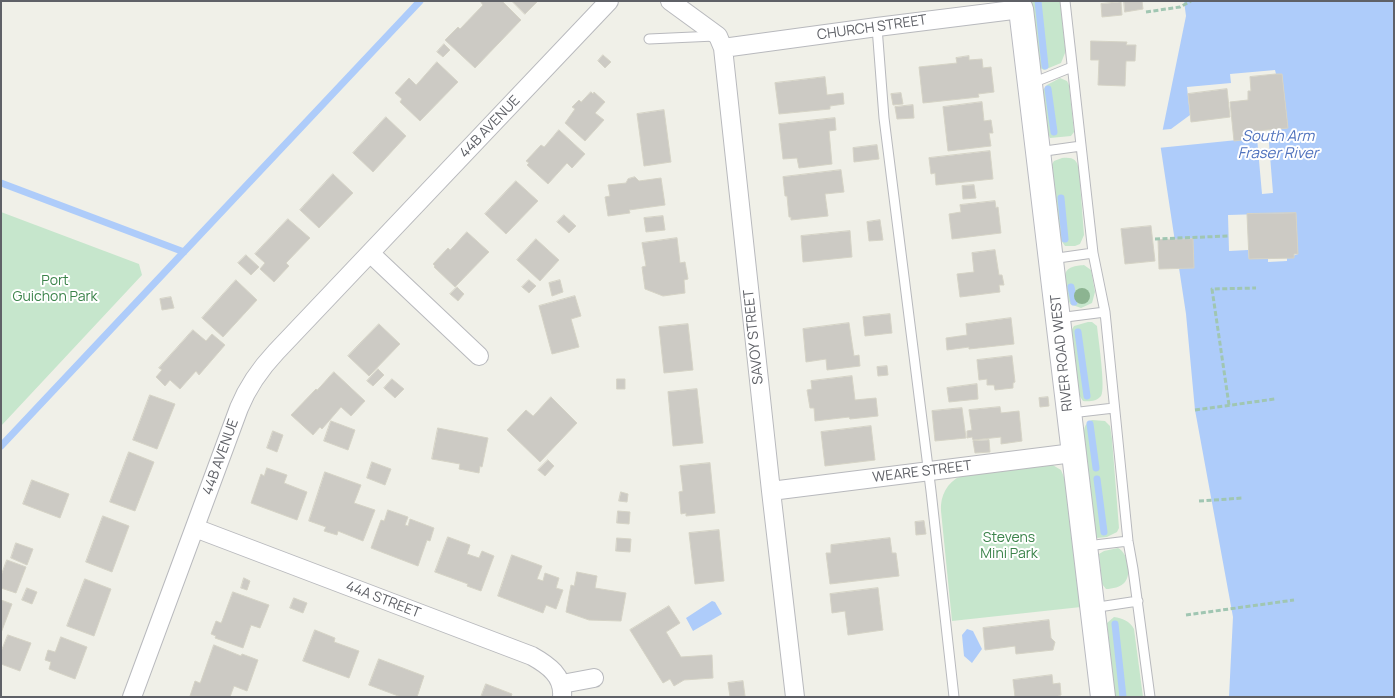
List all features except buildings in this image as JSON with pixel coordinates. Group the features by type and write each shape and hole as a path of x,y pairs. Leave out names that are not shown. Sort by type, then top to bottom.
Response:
{"main road":[{"name":"RIVER ROAD WEST","path":"1021,8 1103,697"}],"street":[{"name":"44B AVENUE","path":"132,697 243,399 256,375 609,1"},
{"path":"670,1 720,42"},
{"name":"CHURCH STREET","path":"720,42 877,26 1021,8"},
{"name":"SAVOY STREET","path":"720,42 795,697"},
{"path":"370,253 479,356"},
{"name":"WEARE STREET","path":"771,491 1073,453"},
{"name":"44A STREET","path":"195,528 532,656 551,668 562,690"},
{"path":"562,690 594,678"}],"lane":[{"path":"1065,1 1093,253 1104,312 1128,541 1138,601 1150,697"},
{"path":"877,26 884,118 929,471 954,697"},
{"path":"649,39 720,42"},
{"path":"1030,84 1072,67"},
{"path":"1038,152 1081,146"},
{"path":"1051,259 1093,253"},
{"path":"1058,318 1104,312"},
{"path":"1068,413 1114,408"},
{"path":"1084,547 1128,541"},
{"path":"1092,608 1138,601"}],"path":[{"path":"1146,12 1180,7 1191,1"},
{"path":"1155,239 1228,236"},
{"path":"1229,405 1212,288 1256,288"},
{"path":"1195,410 1274,399"},
{"path":"1199,501 1243,498"},
{"path":"1186,615 1294,600"}],"green space":[{"path":"1032,1 1060,1 1065,53 1061,63 1044,70 1039,65"},
{"path":"1060,78 1067,81 1069,85 1074,132 1071,136 1050,138 1047,132 1043,90 1047,85"},
{"path":"1062,158 1074,160 1079,170 1084,235 1080,244 1075,246 1065,246 1061,240 1051,166 1054,161"},
{"name":"Port Guichon Park","path":"1,212 139,264 142,275 1,426"},
{"path":"1084,265 1091,270 1095,292 1092,303 1081,308 1070,304 1065,276 1069,268"},
{"path":"1092,322 1097,326 1103,384 1099,398 1083,401 1079,395 1071,331 1074,326"},
{"path":"1092,420 1105,421 1110,426 1119,528 1117,532 1107,537 1097,538 1084,439 1086,425"},
{"name":"Stevens Mini Park","path":"1051,464 1061,470 1066,482 1081,607 952,621 941,511 945,490 961,476"},
{"path":"1118,548 1124,554 1128,564 1127,578 1121,585 1106,589 1102,584 1099,554"},
{"path":"1114,617 1126,620 1134,629 1143,697 1115,697 1107,623"}],"water":[{"name":"South Arm Fraser River","path":"1184,1 1394,1 1394,697 1229,697 1233,617 1195,410 1186,314 1160,143 1186,16"},
{"path":"712,601 715,602 722,614 693,631 686,618"},
{"path":"967,629 973,631 982,649 972,663 964,656 962,635"}],"pier":[{"path":"1275,70 1276,74 1282,74 1288,128 1268,131 1273,193 1262,194 1257,138 1158,148 1157,143 1160,130 1171,129 1190,115 1187,87 1231,83 1230,74"},
{"path":"1296,213 1298,254 1287,258 1287,261 1268,262 1268,259 1249,259 1248,250 1229,251 1228,215"}],"waterway":[{"path":"1,446 420,1"},
{"path":"1038,1 1045,66"},
{"path":"1048,89 1054,132"},
{"path":"1,183 184,252"},
{"path":"1061,198 1065,239"},
{"path":"1071,287 1074,302"},
{"path":"1078,332 1087,396"},
{"path":"1090,424 1096,468"},
{"path":"1097,479 1104,532"},
{"path":"1115,624 1123,697"}]}
